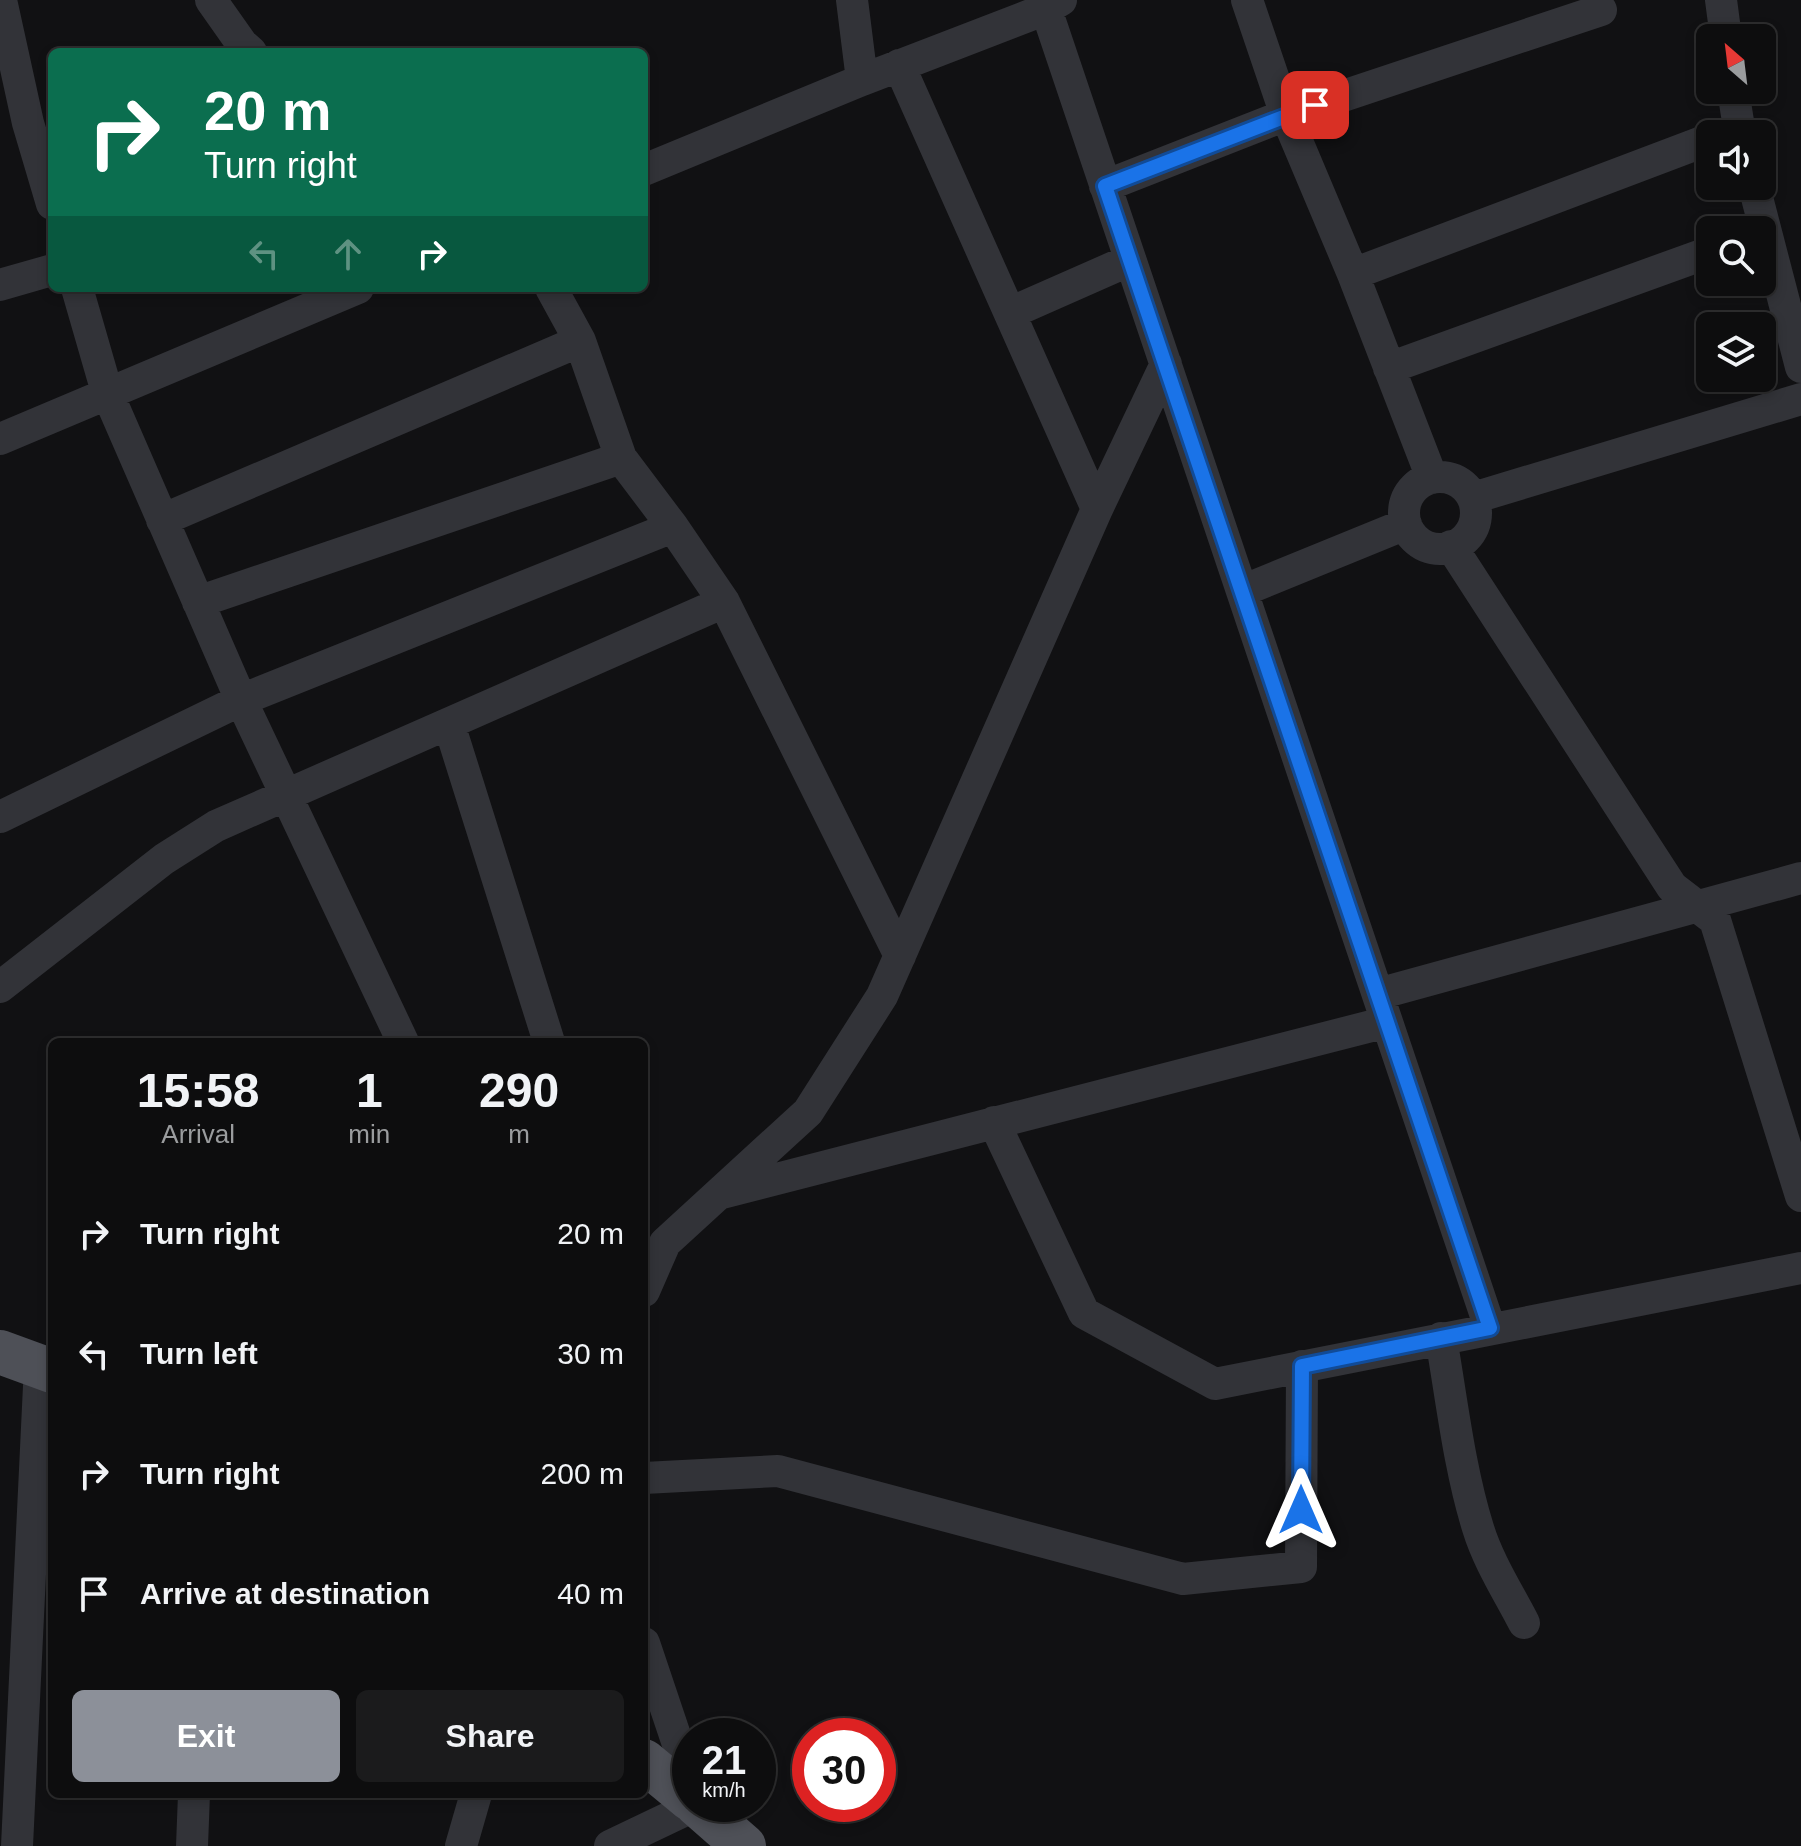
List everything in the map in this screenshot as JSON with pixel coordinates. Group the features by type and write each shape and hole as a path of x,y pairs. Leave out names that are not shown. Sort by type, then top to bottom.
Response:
{"main road":[{"path":"648,1764 672,1782"},
{"path":"719,1822 744,1846"}],"street":[{"path":"1,0 10,85 48,193"},
{"path":"211,0 246,48"},
{"path":"852,0 862,80"},
{"path":"1247,0 1286,115 1353,274 1432,478"},
{"path":"1721,0 1724,24"},
{"path":"648,168 1054,4 1105,186 1490,1328"},
{"path":"1105,186 1286,115 1601,10"},
{"path":"899,65 1097,509"},
{"path":"1353,274 1696,146"},
{"path":"1389,368 1696,257"},
{"path":"1010,313 1130,260"},
{"path":"0,285 48,271"},
{"path":"1776,276 1801,367"},
{"path":"78,292 107,392 162,520 241,700 401,1038"},
{"path":"0,439 348,292"},
{"path":"553,292 580,341 621,458 724,602 900,956"},
{"path":"162,520 580,341"},
{"path":"648,1282 665,1243 808,1112 882,996 1097,509 1166,364"},
{"path":"1473,498 1801,399"},
{"path":"198,602 621,458"},
{"path":"1432,478 1455,480 1473,498 1476,510 1469,533 1451,546 1440,548 1419,542 1406,524 1406,501 1411,491 1432,478"},
{"path":"1242,591 1406,524"},
{"path":"0,817 241,700 673,527"},
{"path":"1451,546 1672,887 1715,920 1801,1196"},
{"path":"0,987 187,843 216,826 724,602"},
{"path":"449,724 548,1038"},
{"path":"719,1194 994,1122 1382,1008 1695,905 1801,878"},
{"path":"994,1122 1084,1313 1215,1384 1801,1268"},
{"path":"1441,1338 1478,1530 1524,1623"},
{"path":"17,1846 31,1363"},
{"path":"648,1478 778,1471 1183,1579 1301,1567 1302,1366"},
{"path":"648,1655 672,1729"},
{"path":"192,1846 194,1798"},
{"path":"461,1846 475,1798"},
{"path":"610,1846 672,1812"}],"route":[{"path":"1301,1510 1302,1366 1490,1328 1105,186 1315,105"}]}
